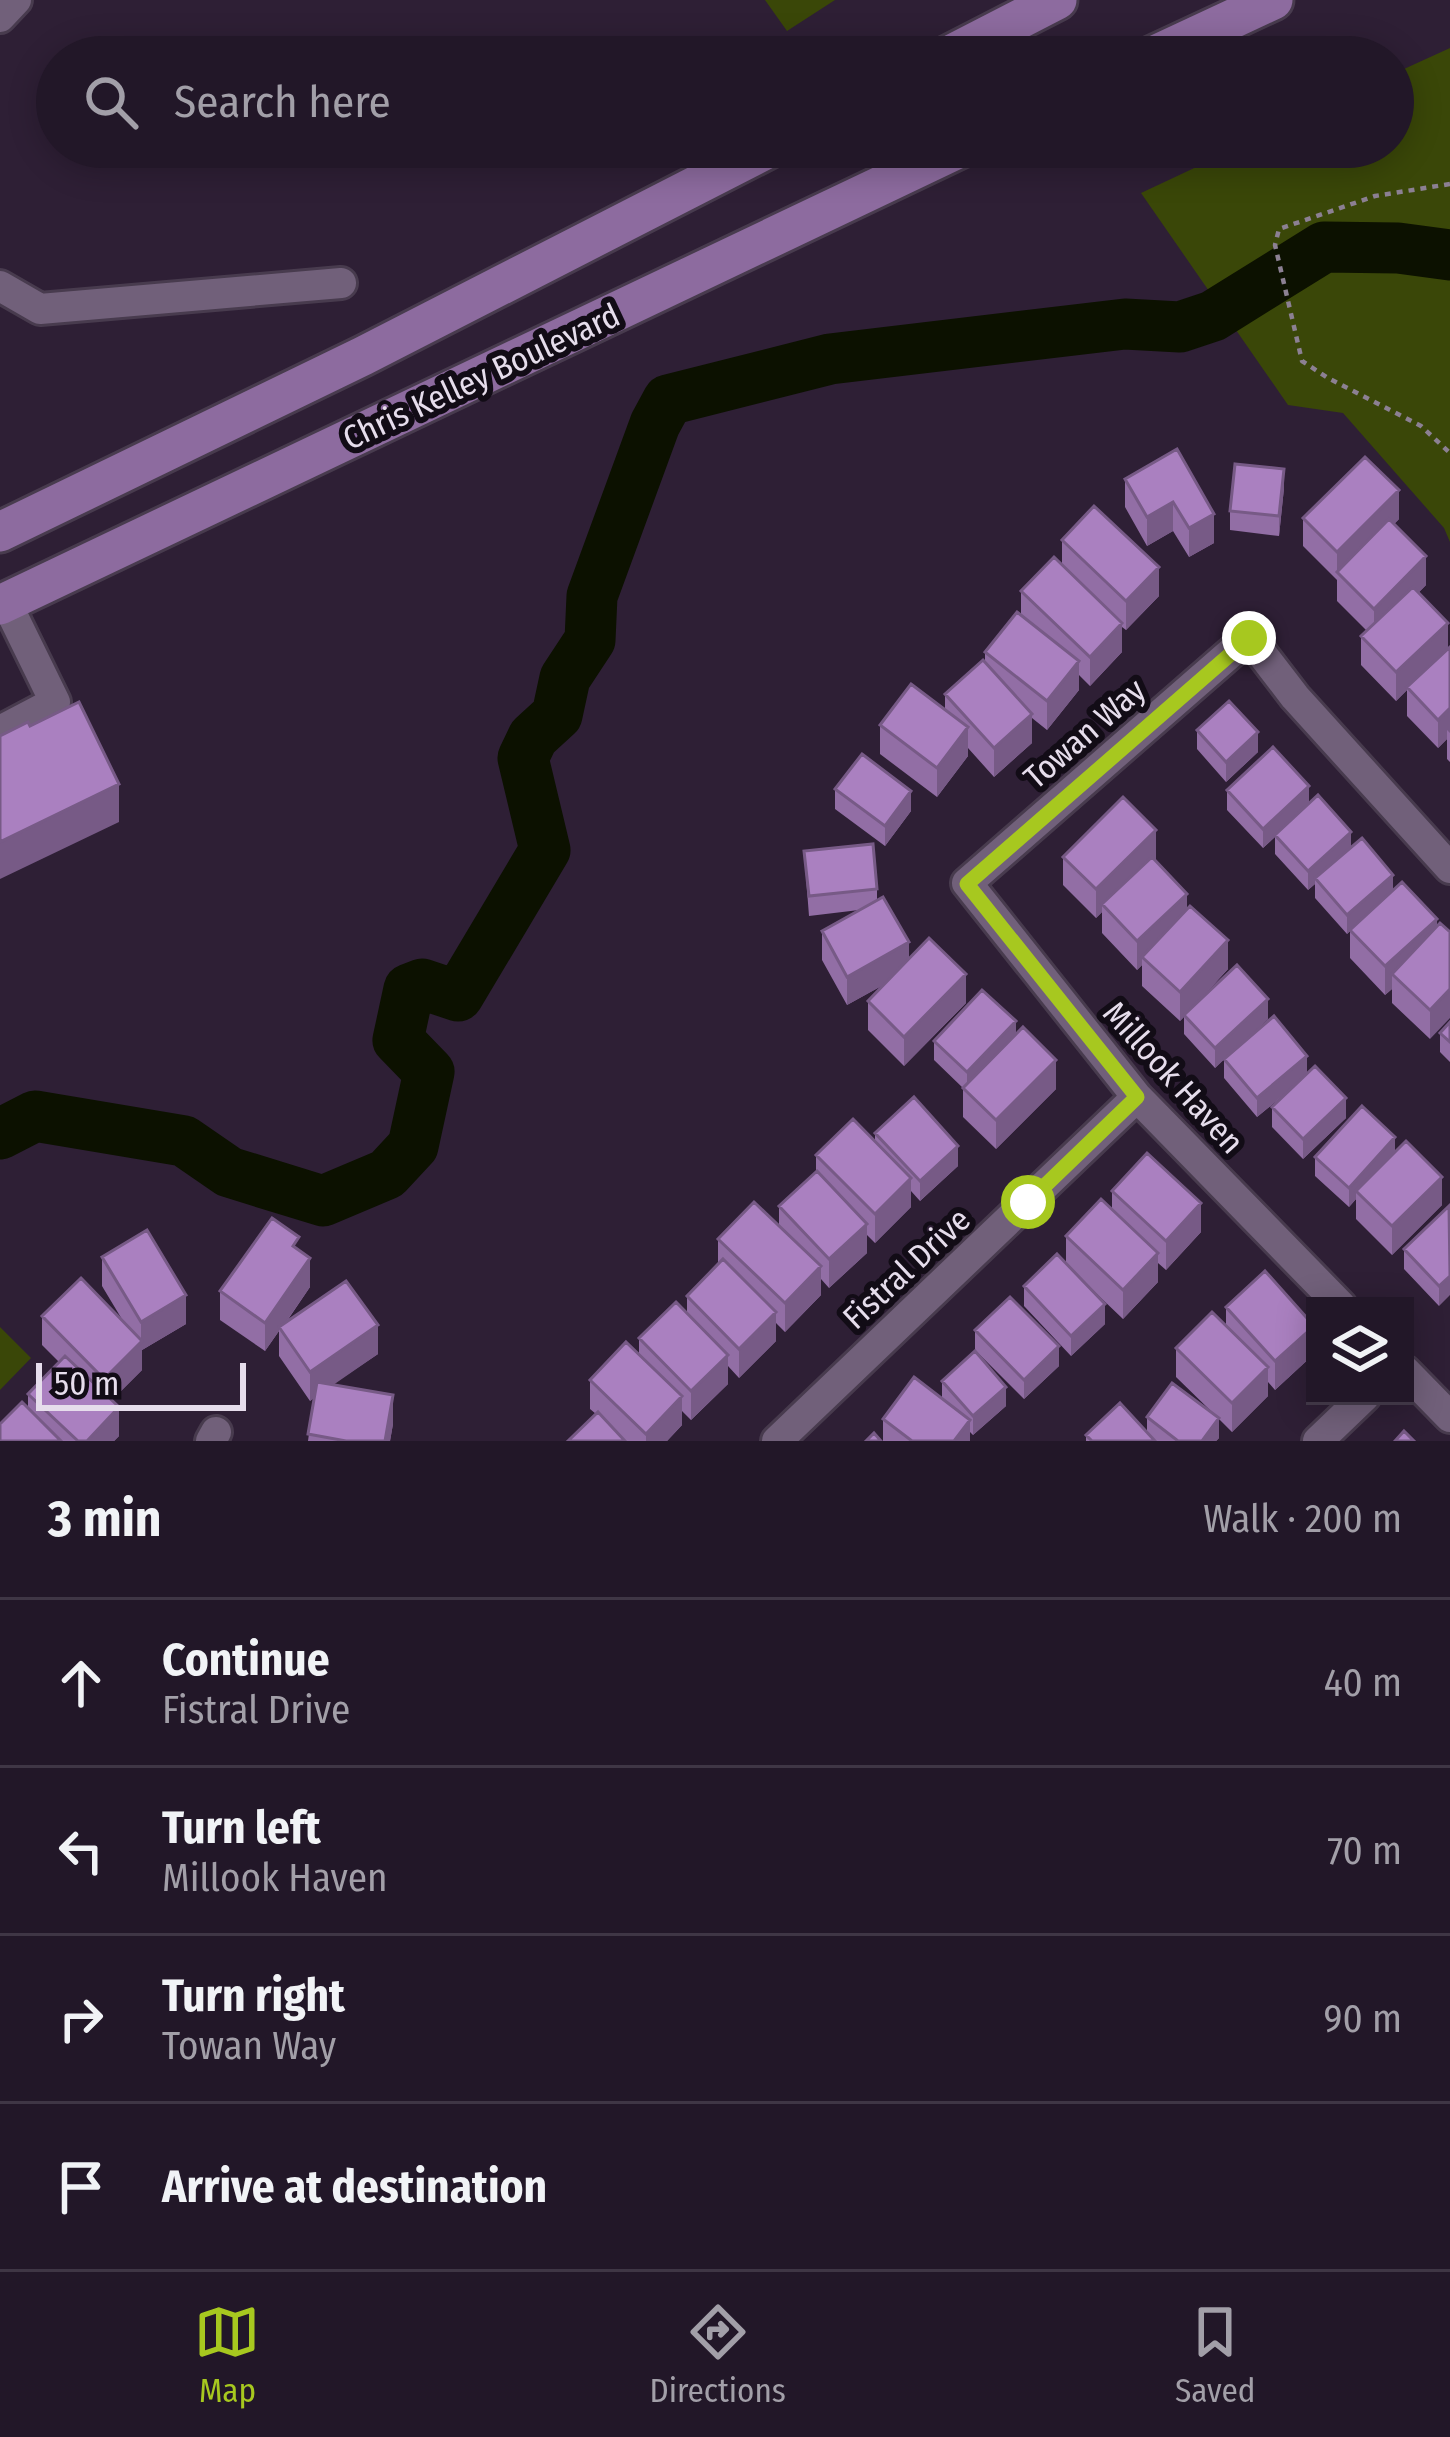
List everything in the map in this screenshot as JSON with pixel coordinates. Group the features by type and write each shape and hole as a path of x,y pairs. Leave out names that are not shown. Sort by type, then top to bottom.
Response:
{"main road":[{"path":"987,36 1057,0"},
{"path":"1196,36 1273,0"},
{"name":"Chris Kelley Boulevard","path":"0,532 363,356 730,168"},
{"name":"Chris Kelley Boulevard","path":"3,604 918,168"}],"street":[{"path":"0,17 16,0"},
{"path":"0,286 40,309 341,283"},
{"path":"0,731 55,702 3,604"},
{"name":"Towan Way","path":"967,884 1249,638 1295,697 1450,868"},
{"name":"Millook Haven","path":"967,884 1137,1097 1333,1297"},
{"name":"Fistral Drive","path":"777,1441 1137,1097"},
{"path":"1414,1380 1450,1417"},
{"path":"1318,1441 1356,1405"}],"path":[{"path":"1450,184 1375,196 1279,230 1275,244 1302,361 1421,426 1450,453"}],"green space":[{"path":"765,0 835,0 787,31"},
{"path":"1450,48 1450,542 1444,528 1343,413 1288,405 1141,193 1194,168 1414,168 1414,64"},
{"path":"0,1327 31,1358 0,1390"}],"building":[{"path":"1177,449 1214,514 1189,528 1173,502 1147,517 1125,479"},
{"path":"1365,457 1399,490 1337,552 1303,518"},
{"path":"1235,464 1284,469 1279,516 1230,511"},
{"path":"1094,506 1159,567 1126,601 1062,540"},
{"path":"1389,519 1426,556 1374,609 1337,572"},
{"path":"1054,557 1122,623 1090,657 1021,591"},
{"path":"1413,587 1448,623 1396,672 1361,636"},
{"path":"1017,612 1079,661 1047,701 985,652"},
{"path":"1450,647 1450,708 1438,720 1407,687"},
{"path":"983,660 1032,714 994,748 945,694"},
{"path":"911,684 968,727 937,768 880,725"},
{"path":"1229,701 1258,732 1226,762 1197,730"},
{"path":"79,702 119,784 0,842 0,736"},
{"path":"1273,747 1309,786 1263,829 1227,790"},
{"path":"862,754 911,791 885,826 835,789"},
{"path":"1318,795 1351,832 1308,871 1275,835"},
{"path":"1123,797 1156,830 1096,889 1063,857"},
{"path":"1362,838 1393,875 1347,915 1315,878"},
{"path":"873,844 877,889 809,896 804,851"},
{"path":"1152,857 1187,894 1137,941 1102,904"},
{"path":"1402,882 1437,919 1385,966 1350,930"},
{"path":"883,897 909,942 847,977 822,931"},
{"path":"1190,906 1228,940 1180,992 1142,957"},
{"path":"1440,923 1450,932 1450,989 1430,1010 1392,974"},
{"path":"929,938 966,974 904,1037 868,1001"},
{"path":"1237,965 1268,999 1215,1048 1184,1015"},
{"path":"982,990 1016,1021 967,1072 934,1041"},
{"path":"1274,1016 1307,1056 1257,1098 1224,1059"},
{"path":"1450,1022 1450,1042 1440,1033"},
{"path":"1023,1027 1056,1060 996,1120 963,1088"},
{"path":"1315,1066 1346,1098 1303,1139 1272,1107"},
{"path":"914,1097 958,1146 920,1181 875,1133"},
{"path":"1362,1106 1395,1137 1349,1188 1315,1157"},
{"path":"853,1119 911,1178 875,1214 816,1155"},
{"path":"1406,1141 1442,1177 1392,1226 1356,1191"},
{"path":"1147,1153 1201,1203 1166,1241 1112,1191"},
{"path":"817,1171 867,1224 829,1259 779,1206"},
{"path":"1101,1199 1158,1253 1123,1290 1066,1236"},
{"path":"754,1202 821,1266 785,1303 718,1239"},
{"path":"1449,1206 1450,1276 1439,1286 1404,1249"},
{"path":"272,1218 299,1237 293,1246 310,1258 265,1323 220,1291"},
{"path":"147,1230 186,1295 141,1322 102,1257"},
{"path":"1057,1254 1105,1304 1071,1336 1024,1286"},
{"path":"723,1259 776,1312 739,1349 687,1296"},
{"path":"1265,1271 1306,1317 1306,1333 1275,1361 1226,1307"},
{"path":"81,1278 142,1341 104,1379 42,1316"},
{"path":"346,1281 378,1325 310,1372 279,1327"},
{"path":"1010,1297 1059,1346 1024,1380 975,1330"},
{"path":"676,1302 728,1355 691,1391 639,1338"},
{"path":"1212,1312 1268,1367 1232,1403 1176,1348"},
{"path":"626,1342 682,1396 646,1434 590,1380"},
{"path":"975,1351 1006,1387 973,1416 942,1381"},
{"path":"65,1356 119,1407 87,1441 78,1441 28,1394"},
{"path":"914,1377 970,1420 954,1441 912,1441 883,1419"},
{"path":"317,1382 393,1395 385,1441 308,1434"},
{"path":"1172,1383 1219,1418 1202,1441 1178,1441 1147,1417"},
{"path":"22,1402 61,1441 0,1441 0,1424"},
{"path":"1120,1403 1155,1441 1092,1441 1086,1435"},
{"path":"598,1412 625,1441 568,1441"},
{"path":"1404,1431 1414,1441 1395,1441"}],"waterway":[{"path":"0,1134 35,1116 184,1141 229,1172 323,1201 387,1174 413,1146 429,1072 398,1040 409,989 422,984 458,996 545,850 523,758 533,737 557,715 565,678 590,640 592,596 668,400 830,359 1125,324 1180,327 1213,316 1324,247 1398,248 1450,255"}],"route":[{"path":"1028,1202 1137,1097 967,884 1249,638"}]}
